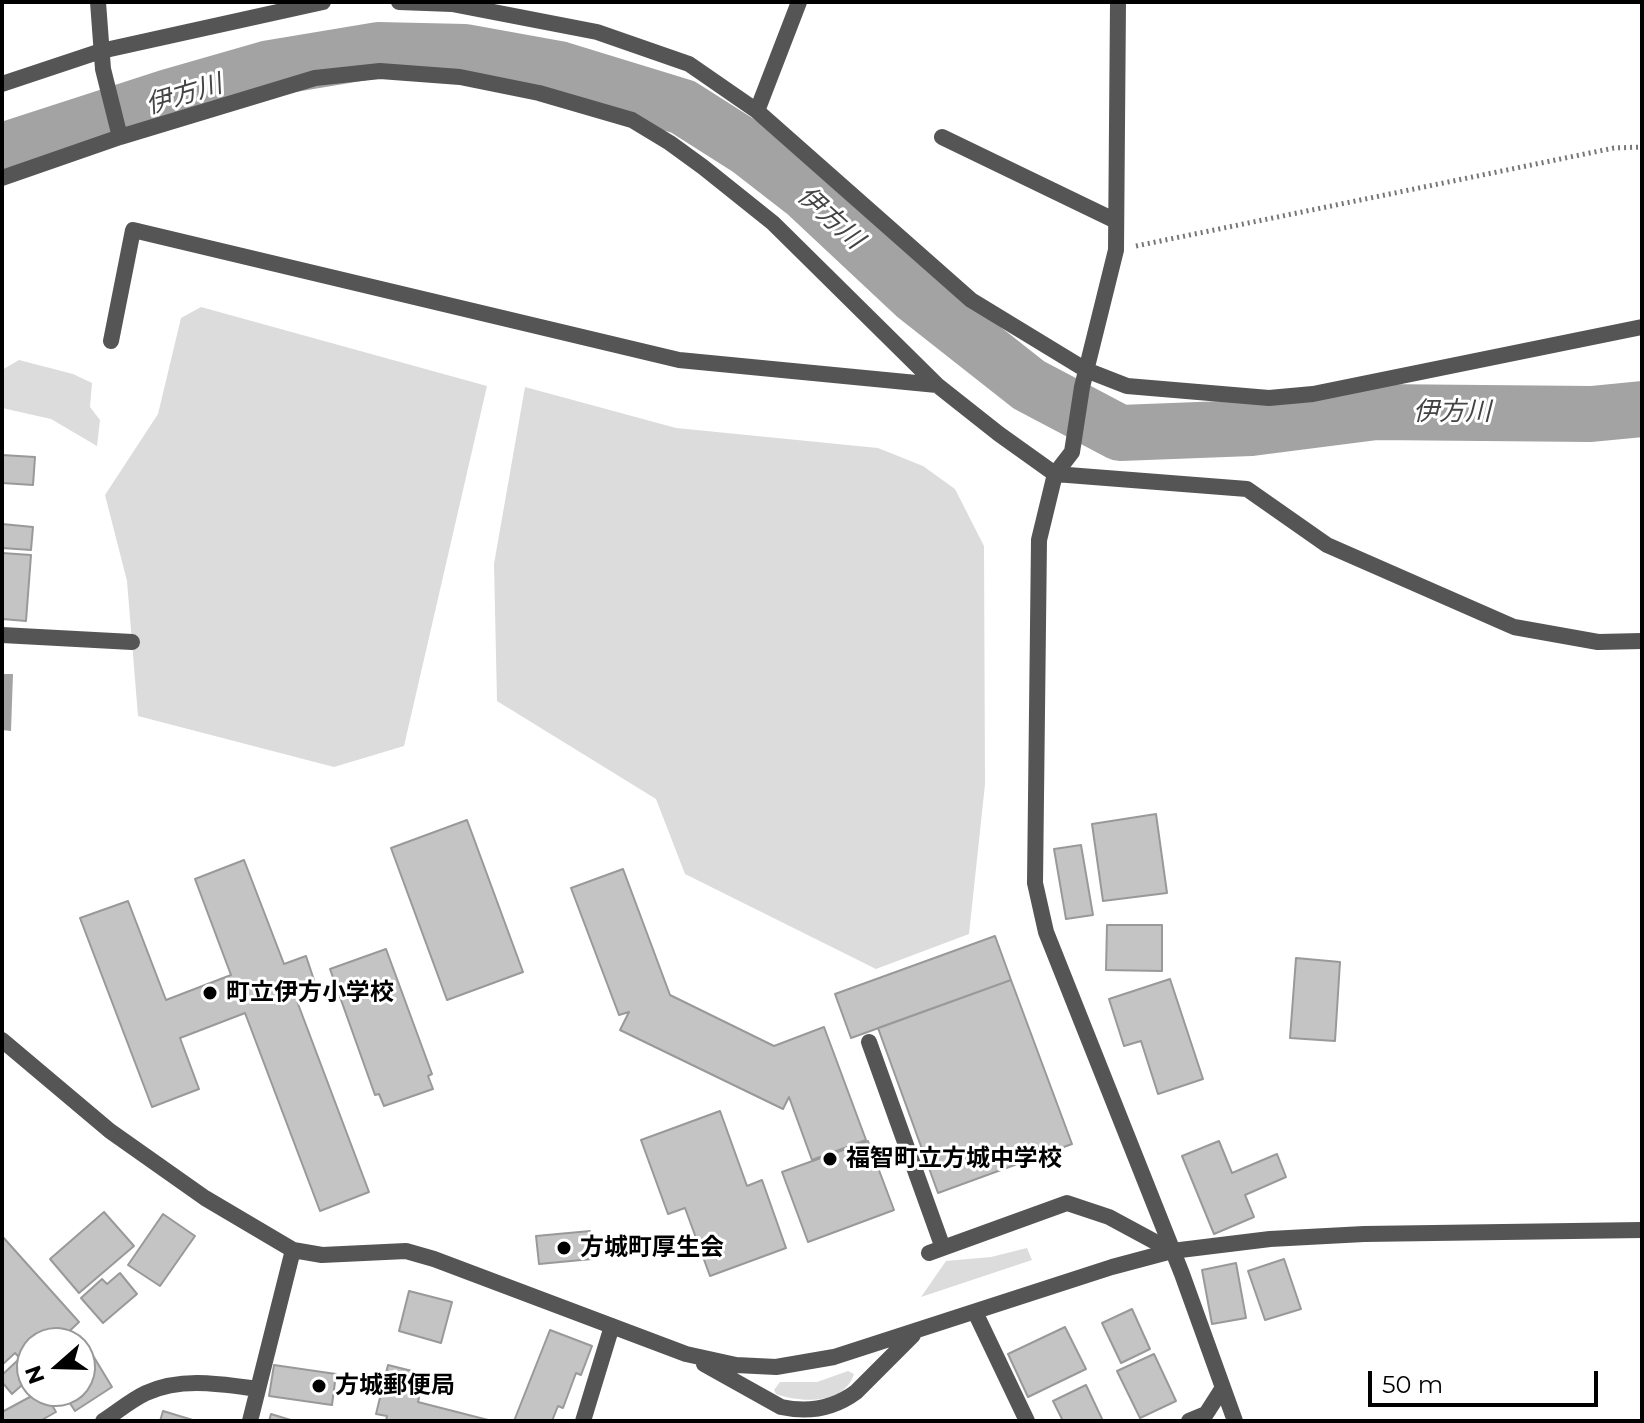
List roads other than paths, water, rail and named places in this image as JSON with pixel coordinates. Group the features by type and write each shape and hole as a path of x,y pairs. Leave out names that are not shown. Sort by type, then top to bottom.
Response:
{"street":[{"path":"98,2 103,69 119,132"},
{"path":"2,84 101,51 323,2"},
{"path":"399,2 452,4 597,32 689,64 757,111 971,300 1086,370 1127,386 1269,398 1313,394 1642,327"},
{"path":"757,111 799,2"},
{"path":"1118,2 1116,250 1082,387 1072,452 1055,474 1039,540 1035,883 1046,932 1172,1251 1235,1421"},
{"path":"2,178 119,132 315,78 380,71 460,77 539,93 632,120 681,151 773,223 937,385 1055,474 1247,489 1327,545 1514,627 1598,642 1642,641"},
{"path":"942,137 1116,221"},
{"path":"111,341 133,230 679,360 937,385"},
{"path":"2,635 132,642"},
{"path":"2,1040 110,1131 205,1198 293,1250 322,1255 406,1251 686,1354 736,1365 786,1366 834,1357 1112,1267 1172,1251 1270,1239 1364,1234 1642,1230"},
{"path":"869,1042 936,1250 1067,1203 1109,1217 1172,1251"},
{"path":"250,1421 293,1250"},
{"path":"975,1312 1027,1421"},
{"path":"583,1421 612,1326"},
{"path":"686,1354 781,1407 821,1409 846,1400 856,1392 917,1331"},
{"path":"103,1421 146,1393 172,1386 199,1382 258,1389"},
{"path":"1189,1421 1206,1414 1222,1389"}],"waterway":[{"name":"伊方川","path":"2,151 270,68 378,50 465,52 559,69 683,107 749,149 807,194 916,296 1029,385 1120,433 1251,428 1376,412 1591,414 1642,409"}],"place":[{"name":"町立伊方小学校","path":"210,993"},
{"name":"福智町立方城中学校","path":"830,1159"},
{"name":"方城町厚生会","path":"564,1248"},
{"name":"方城郵便局","path":"319,1386"}]}
